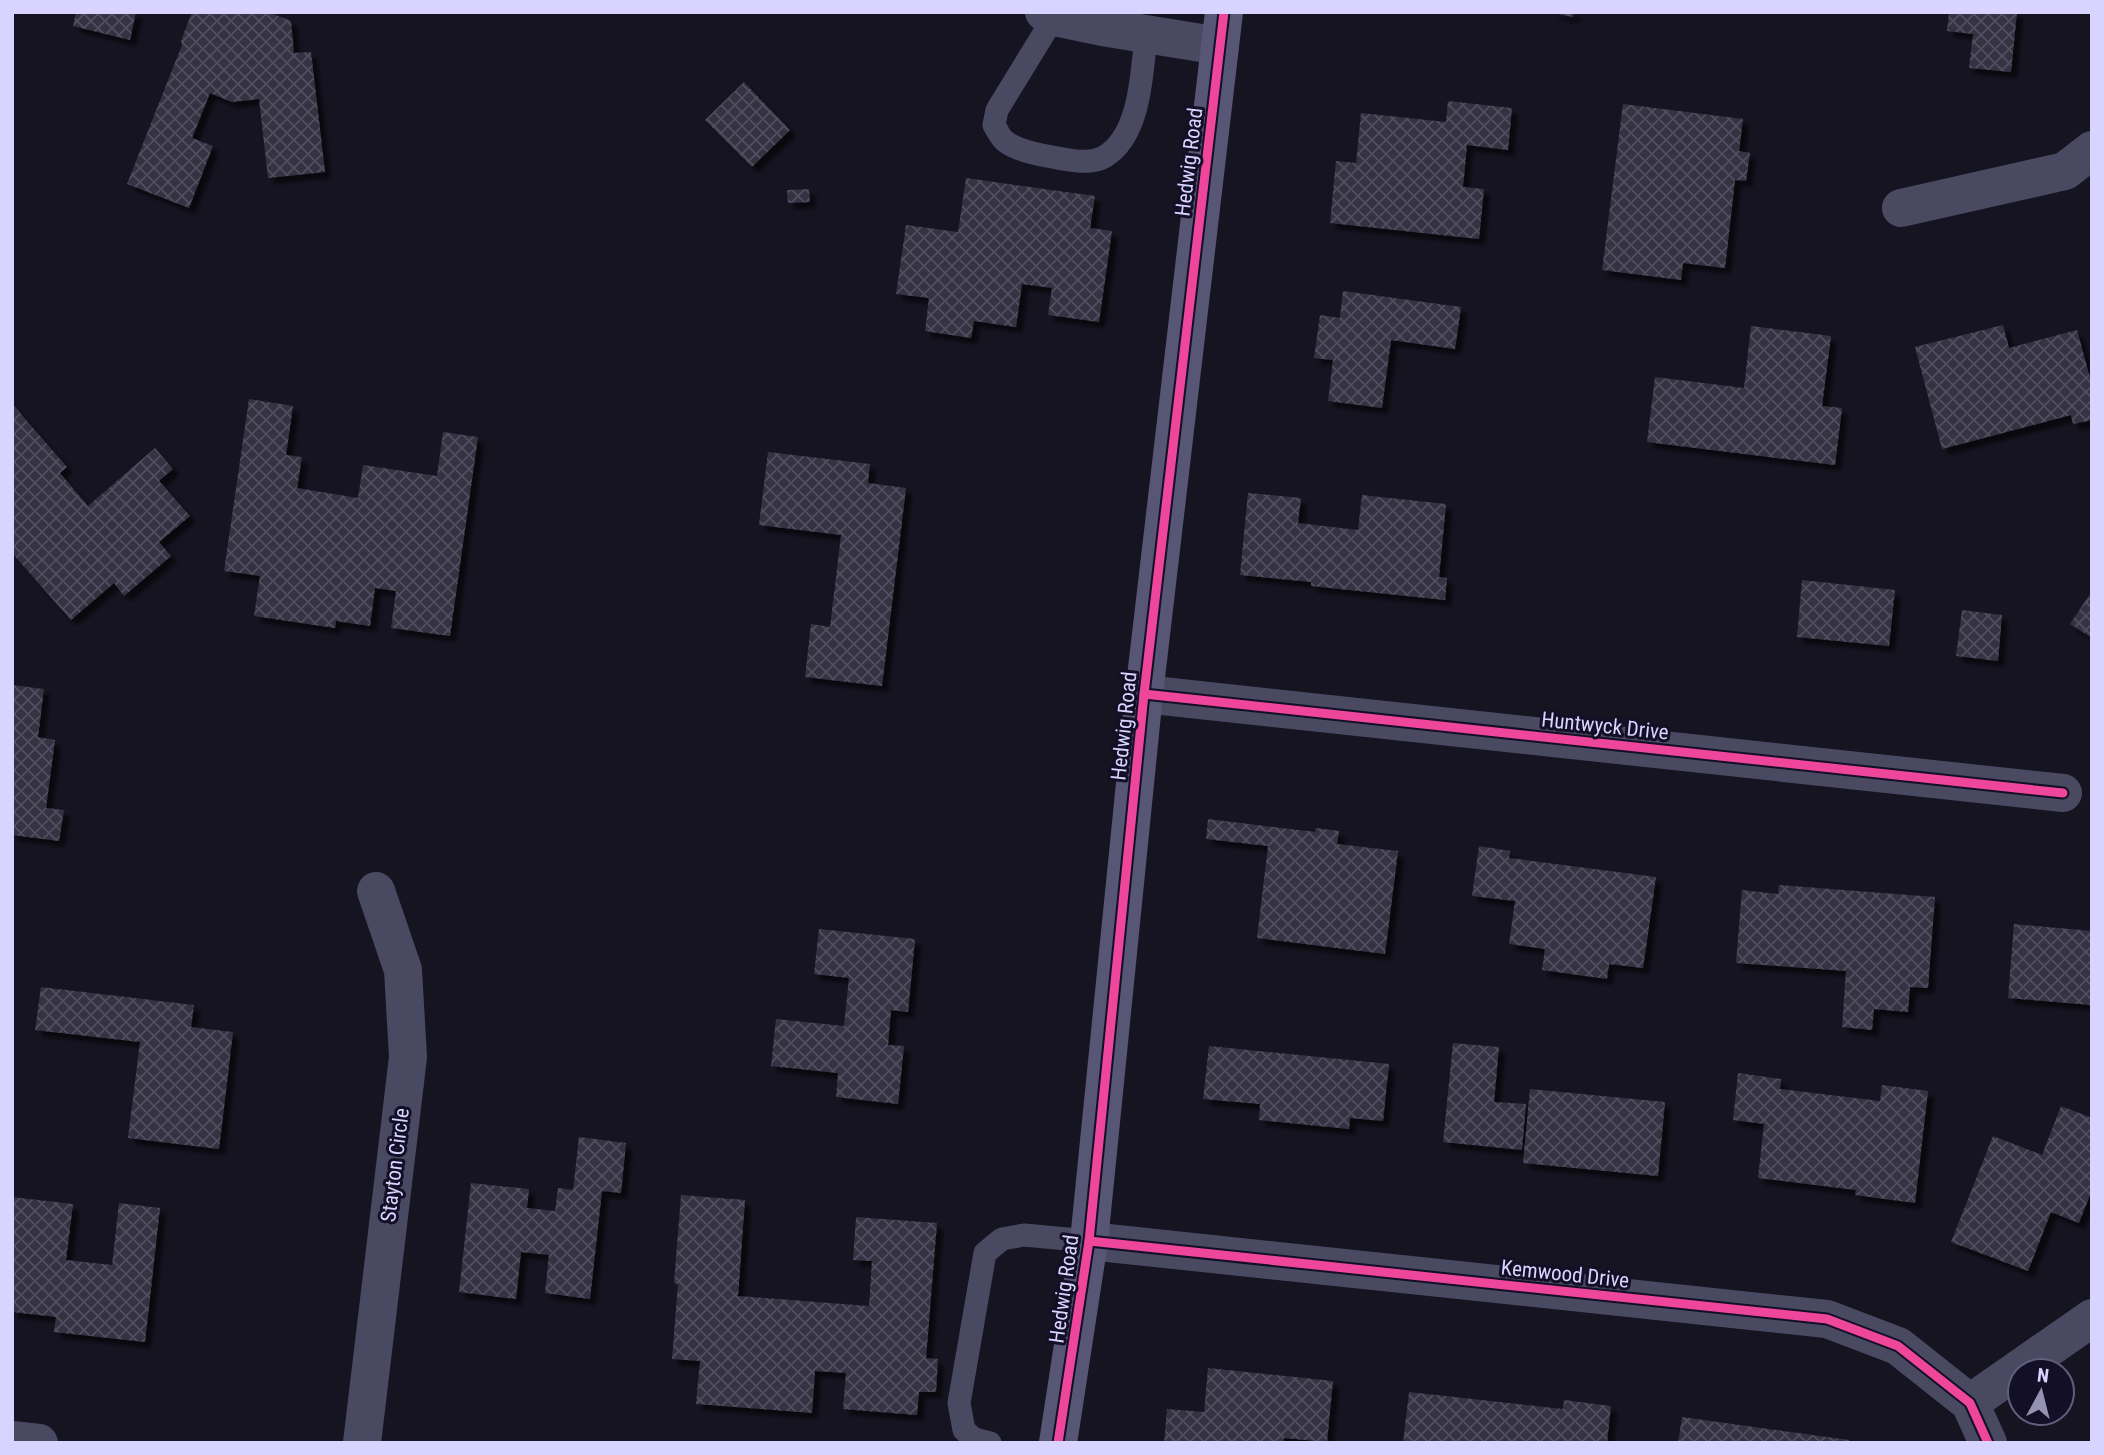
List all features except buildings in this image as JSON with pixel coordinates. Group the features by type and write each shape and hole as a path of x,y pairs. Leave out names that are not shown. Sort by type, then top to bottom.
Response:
{"street":[{"path":"1049,15 1146,34 1222,29"},
{"name":"Hedwig Road","path":"1058,1443 1089,1241 1144,694 1222,29"},
{"path":"1901,208 2064,171 2092,150"},
{"name":"Huntwyck Drive","path":"1144,694 2063,793"},
{"name":"Stayton Circle","path":"362,1443 408,1057 403,970 376,891"},
{"name":"Kemwood Drive","path":"1089,1241 1827,1319 1898,1346 1970,1403 1988,1443"},
{"path":"1970,1403 2092,1318"},
{"path":"12,1440 39,1443"}],"lane":[{"path":"1049,15 997,110 994,125 1004,142 1033,153 1076,162 1103,158 1121,144 1135,113 1146,34"},
{"path":"990,1443 975,1439 964,1430 960,1403 985,1253 1002,1239 1024,1235 1089,1241"}],"cycle path":[{"path":"1058,1443 1089,1241 1144,694 1224,12"},
{"path":"1144,694 2063,793"},
{"path":"1089,1241 1827,1319 1898,1346 1970,1403 1988,1443"}]}
